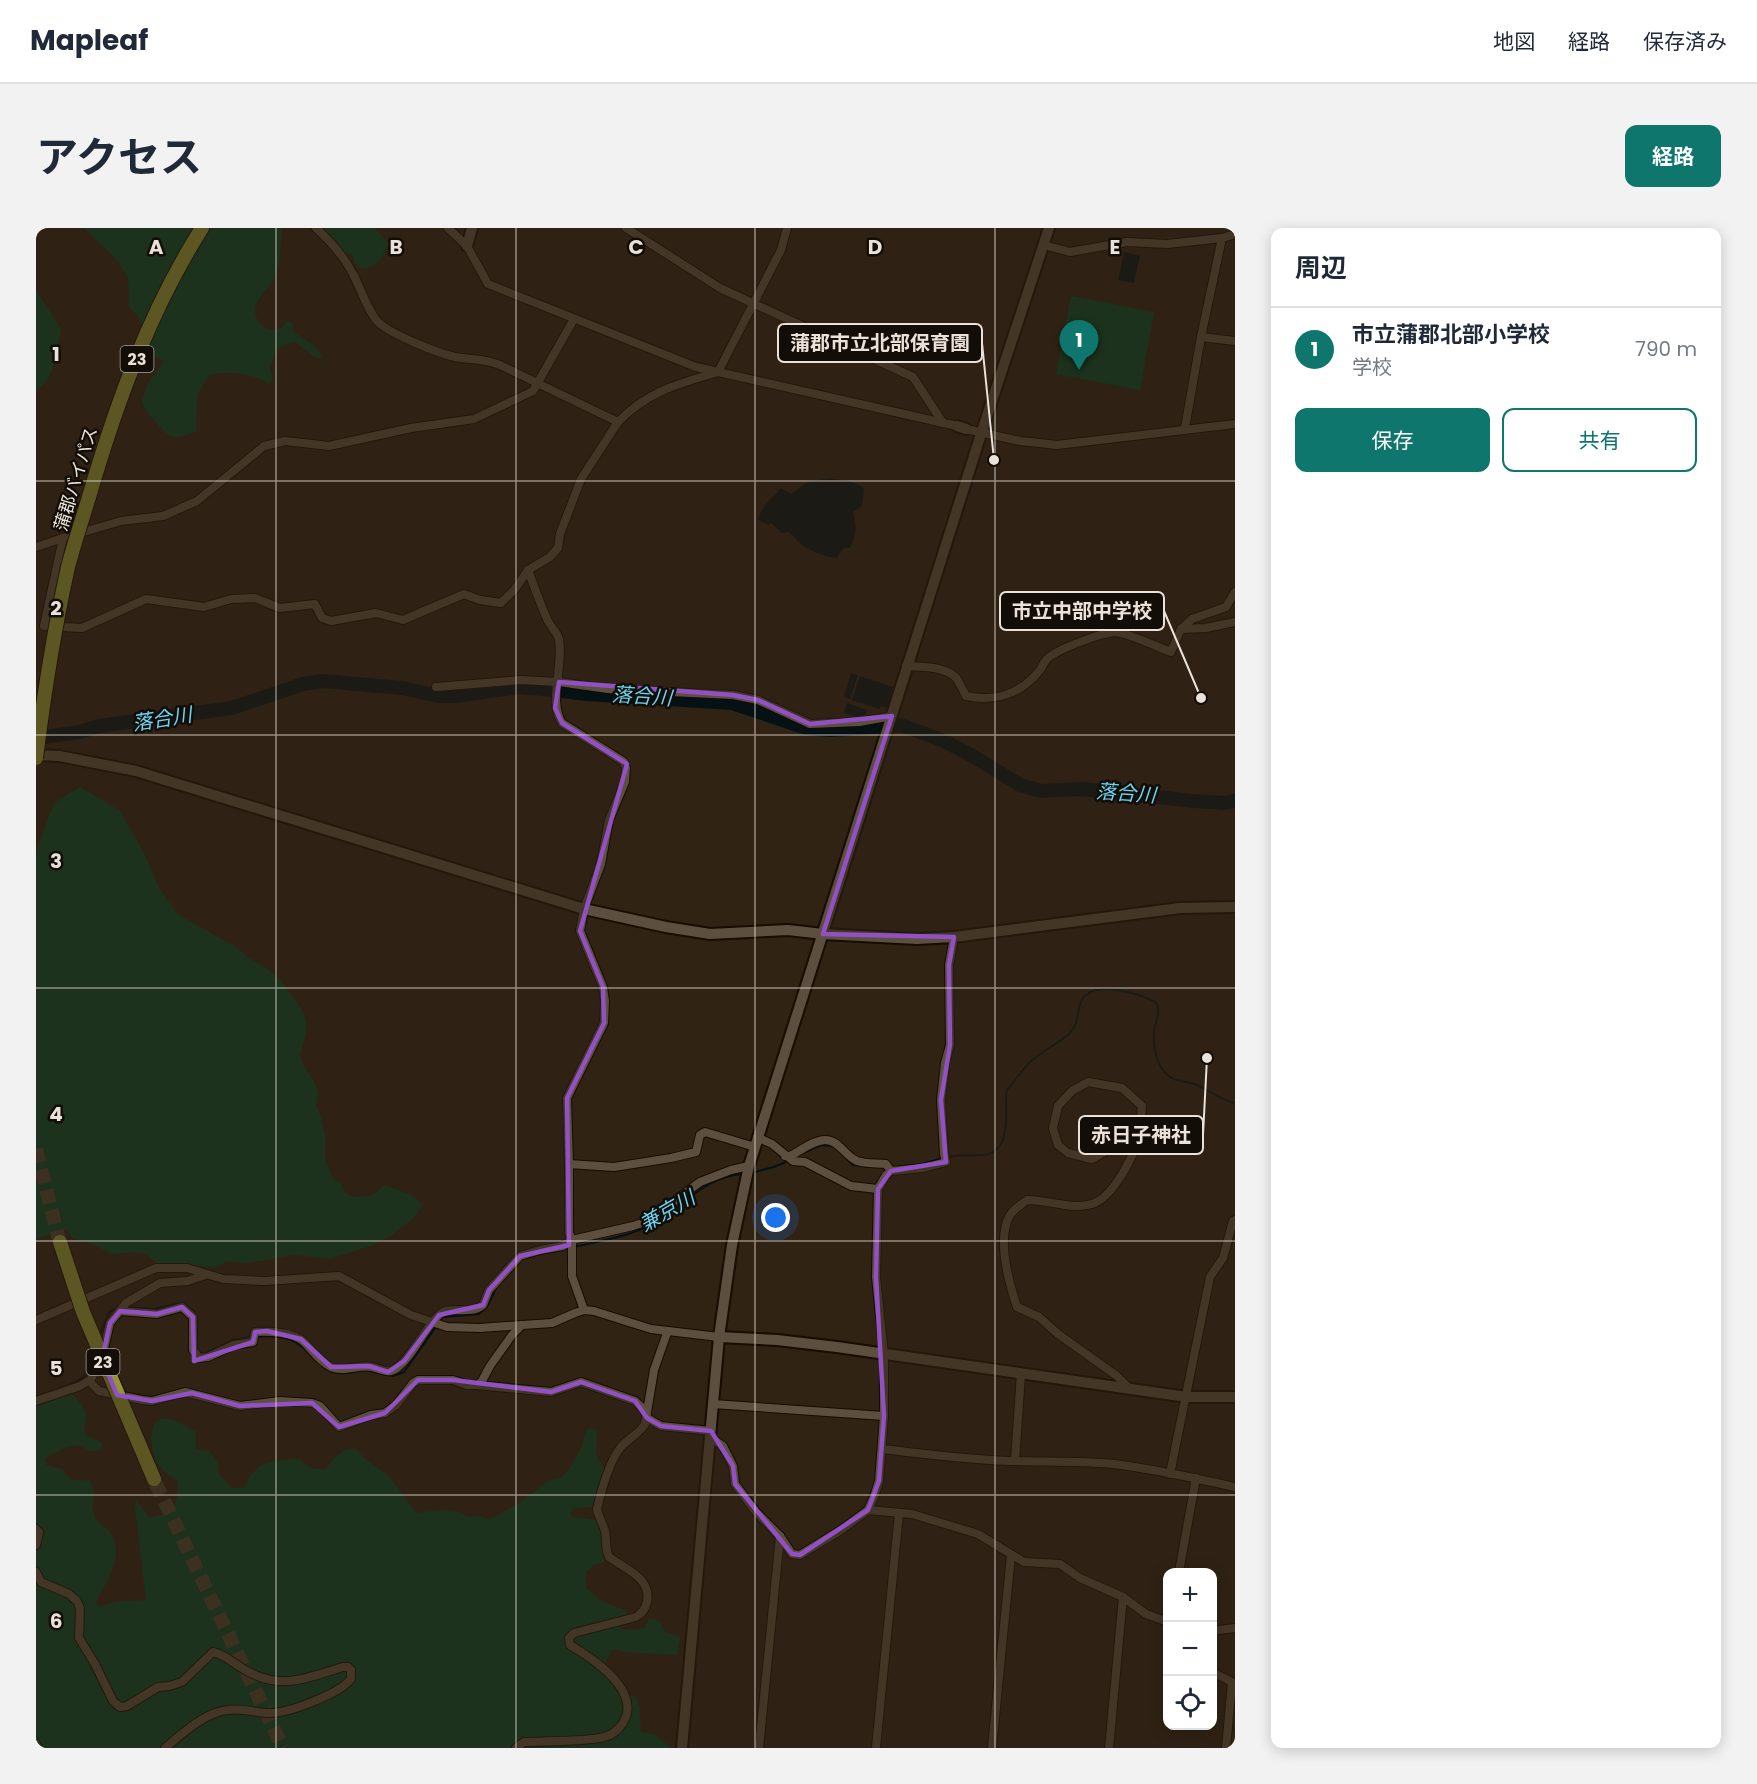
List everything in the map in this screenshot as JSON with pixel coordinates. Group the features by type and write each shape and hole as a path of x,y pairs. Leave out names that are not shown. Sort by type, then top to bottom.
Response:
{"highway":[{"name":"蒲郡バイパス","path":"36,757 58,616 102,434 152,310 195,228"},
{"name":"蒲郡バイパス","path":"36,716 64,565 86,496 128,380 158,311 202,228"},
{"name":"23","path":"57,1242 79,1314 152,1481"}],"street":[{"path":"316,228 352,271 378,322 398,334 442,353 457,357 486,359 618,422"},
{"path":"448,228 467,246 488,284 696,368 962,427 981,434 1057,445 1185,428 1235,424"},
{"path":"467,246 472,228"},
{"path":"626,228 720,288 913,378 943,423"},
{"path":"63,538 44,626 82,628 146,599 204,607 231,599 255,598 280,608 315,604 322,618 331,621 376,613 403,620 464,594 501,603 515,589 528,570 550,557 558,549 560,534 581,479 618,422 652,394 718,372 781,250 787,228"},
{"path":"682,1748 719,1337 732,1245 748,1170 906,666 1049,228"},
{"path":"1044,245 1070,252 1127,242 1167,244 1222,238 1235,234"},
{"path":"1185,428 1222,238"},
{"path":"36,547 121,521 163,516 180,509 197,501 264,446 285,441 329,446 411,428 474,419 533,391 574,319"},
{"path":"1201,337 1235,341"},
{"path":"528,570 548,622 558,637 558,683 555,708 562,723 624,762 626,768 625,782 609,820 601,864 584,909 580,931 603,987 604,1023 567,1098 572,1276 584,1310"},
{"path":"906,666 934,668 948,672 956,677 966,696 984,699 1002,697 1027,683 1047,659 1063,647 1116,632 1171,652 1181,629 1192,619 1226,607 1235,592"},
{"path":"1181,629 1206,628 1235,622"},
{"path":"435,687 521,680 608,689 732,695 758,700 810,724 859,722 891,717"},
{"path":"36,757 59,756 136,771 584,909 710,934 788,930 917,939 954,937 1180,908 1235,907"},
{"path":"788,1158 822,1140 829,1140 858,1161 889,1168 923,1168 946,1162 941,1100 945,1064 950,1045 949,965 954,937"},
{"path":"1104,1152 1092,1159 1068,1153 1058,1145 1053,1128 1058,1106 1072,1091 1088,1082 1122,1088 1142,1106 1141,1132 1129,1164 1103,1197 1094,1204 1071,1206 1028,1200 1012,1212 1005,1236 1007,1279 1017,1307 1039,1317 1058,1334 1118,1376 1130,1389"},
{"path":"569,1164 614,1167 671,1158 696,1152 700,1135 705,1132 772,1144 788,1158 805,1162 851,1186 878,1189"},
{"path":"647,1418 661,1426 711,1434 723,1446 733,1466 735,1484 756,1512 780,1536 792,1554 800,1555 868,1510 879,1481 882,1449 884,1355 876,1277 878,1189 889,1168"},
{"path":"122,1308 157,1314 182,1307 193,1317 192,1350 199,1358 208,1357 234,1345 253,1342 255,1332 267,1331 301,1340 331,1367 341,1369 369,1366 388,1372 396,1370 437,1324 444,1312 477,1310 483,1305 494,1283 520,1256 648,1221 700,1182 731,1170 748,1170"},
{"path":"1170,1474 1210,1277 1223,1258 1235,1220"},
{"path":"36,1320 156,1268 187,1268 224,1279 265,1281 339,1276 411,1315 437,1324 479,1328 552,1323 584,1310 667,1333 777,1340 1130,1389 1187,1396 1235,1397"},
{"path":"36,1401 89,1381 95,1374 102,1357 110,1323 122,1308 160,1283 188,1281 205,1275"},
{"path":"477,1385 482,1381 512,1335 522,1325"},
{"path":"516,1748 524,1742 607,1737 620,1728 627,1715 627,1698 620,1686 590,1658 570,1645 569,1638 574,1633 636,1617 646,1606 648,1590 645,1584 609,1557 606,1552 605,1529 597,1514 597,1509 616,1455 621,1447 640,1432 647,1418 654,1370 667,1333"},
{"path":"1015,1461 1021,1374"},
{"path":"89,1381 99,1391 152,1401 185,1392 240,1406 280,1401 312,1403 320,1406 339,1427 371,1415 385,1413 396,1405 418,1380 453,1380 467,1385 550,1392 581,1382 635,1401 646,1411 647,1418"},
{"path":"713,1404 884,1416"},
{"path":"882,1449 972,1459 1052,1460 1114,1464 1235,1487"},
{"path":"1180,1568 1197,1478"},
{"path":"868,1510 912,1514 978,1534 1024,1562 1060,1564 1080,1578 1123,1597 1146,1614 1163,1619"},
{"path":"876,1748 899,1513"},
{"path":"36,1529 39,1532 36,1545"},
{"path":"759,1748 780,1536"},
{"path":"992,1748 1011,1555"},
{"path":"36,1572 41,1582 69,1594 77,1601 80,1608 79,1638 113,1701 120,1707 127,1706 158,1687 182,1682 213,1652 224,1654 247,1671 272,1681 287,1682 343,1667 351,1670 351,1679 344,1686 296,1708 272,1713 228,1710 203,1720 165,1748"},
{"path":"1109,1748 1123,1597"},
{"path":"1217,1630 1235,1628"},
{"path":"1217,1674 1232,1682 1226,1748"},
{"path":"36,1744 38,1748"}],"highlighted area":[{"path":"559,682 733,695 758,700 810,724 892,716 823,934 954,937 949,965 950,1045 941,1100 946,1162 891,1171 878,1189 876,1277 884,1416 879,1481 868,1510 800,1555 792,1554 735,1484 733,1466 711,1431 661,1426 647,1418 635,1401 581,1382 551,1392 453,1380 418,1380 385,1413 339,1427 312,1403 240,1406 192,1393 152,1401 117,1395 102,1359 110,1323 120,1311 157,1314 182,1307 193,1317 194,1361 253,1342 255,1332 267,1331 301,1339 331,1367 369,1366 388,1372 404,1361 439,1315 483,1305 489,1290 520,1256 569,1245 567,1098 604,1023 603,987 580,931 627,764 562,723 555,708"}],"green space":[{"path":"84,228 282,228 280,258 276,275 257,302 255,314 261,325 270,330 284,326 288,320 292,323 293,332 315,347 322,359 314,357 294,341 276,349 270,369 273,377 270,384 256,377 241,374 209,375 197,395 196,431 177,437 169,435 149,414 142,401 148,383 164,361 152,355 140,318 129,307 128,277 116,259"},
{"path":"322,228 374,228 389,243 375,265 359,268 353,255 350,253 343,256"},
{"path":"36,290 61,329 52,371 43,385 36,390"},
{"path":"1071,296 1154,312 1140,390 1056,374"},
{"path":"80,787 120,811 143,851 159,888 177,914 236,947 269,970 281,981 303,1011 306,1034 300,1055 304,1067 314,1081 318,1094 316,1106 325,1135 325,1159 333,1178 341,1184 345,1193 353,1197 371,1196 385,1185 413,1196 423,1206 411,1220 392,1235 373,1245 330,1259 294,1255 246,1263 227,1261 218,1267 164,1265 155,1262 145,1253 112,1254 89,1242 71,1237 67,1229 36,1239 36,859 38,845 54,803"},
{"path":"72,1393 85,1412 85,1435 102,1442 101,1450 90,1450 80,1445 66,1447 45,1458 46,1465 62,1469 70,1478 89,1480 93,1488 95,1518 109,1531 114,1540 116,1549 113,1568 95,1604 101,1607 118,1602 146,1600 136,1500 149,1517 170,1511 174,1507 177,1496 177,1480 160,1467 153,1451 153,1428 156,1422 162,1419 173,1420 196,1432 195,1449 209,1451 218,1463 219,1475 232,1488 244,1488 254,1472 266,1463 300,1459 311,1468 326,1469 342,1452 356,1449 364,1458 390,1477 416,1513 441,1510 458,1512 468,1517 480,1516 489,1520 519,1503 550,1480 561,1477 569,1470 581,1448 586,1430 591,1428 597,1430 596,1454 606,1472 596,1505 574,1508 570,1513 573,1517 597,1520 603,1528 606,1557 604,1562 594,1565 586,1572 586,1588 600,1600 626,1611 627,1617 567,1636 620,1691 624,1710 620,1722 611,1730 598,1734 536,1738 523,1741 513,1748 36,1748 36,1405"},
{"path":"655,1619 661,1623 665,1632 678,1636 680,1639 677,1655 625,1652 613,1649 603,1666 572,1644 574,1636 620,1624 621,1629 635,1630 645,1627 648,1620"},
{"path":"629,1695 636,1697 639,1706 641,1732 653,1734 672,1748 519,1748 525,1745 601,1740 629,1713"}],"shaded area":[{"path":"1124,252 1140,256 1134,283 1118,280"},
{"path":"829,478 850,481 863,487 864,490 862,506 853,512 856,530 854,539 850,548 844,548 837,558 810,550 790,533 782,533 771,523 768,525 757,519 766,504 781,488 791,494 806,483"},
{"path":"851,673 858,675 850,699 844,697"},
{"path":"860,676 893,687 887,708 881,706 879,709 852,700"},
{"path":"847,703 867,710 866,715 856,717 844,713"}],"waterway":[{"name":"落合川","path":"36,738 80,732 99,726 232,708 303,684 322,681 402,688 439,696 521,687 587,694 732,703 807,728 831,730 901,725 944,741 1020,785 1041,791 1082,789 1194,801 1224,803 1235,801"},
{"name":"兼京川","path":"948,1157 982,1155 998,1148 1005,1132 1007,1090 1031,1061 1072,1031 1076,1024 1080,1004 1085,996 1104,989 1127,992 1156,1002 1158,1010 1154,1030 1154,1047 1160,1066 1174,1079 1197,1085 1220,1098 1235,1103"},
{"name":"兼京川","path":"801,1154 821,1145 832,1146"},
{"name":"兼京川","path":"843,1155 853,1165 869,1167"},
{"name":"兼京川","path":"919,1165 943,1158"},
{"name":"兼京川","path":"751,1173 788,1161"},
{"name":"兼京川","path":"574,1247 618,1237 649,1226 706,1186 728,1176 742,1174"},
{"name":"兼京川","path":"536,1255 548,1252"},
{"name":"兼京川","path":"385,1374 393,1376 404,1372 443,1317 479,1314 487,1307 496,1288"},
{"name":"兼京川","path":"126,1307 153,1309 182,1303"},
{"name":"兼京川","path":"187,1306 197,1317 197,1332"},
{"name":"兼京川","path":"99,1337 109,1312 120,1307"},
{"name":"兼京川","path":"198,1352 204,1354 233,1340 252,1337"},
{"name":"兼京川","path":"257,1337 284,1338 298,1344 328,1370 335,1373 353,1372"},
{"name":"兼京川","path":"36,1396 73,1384 81,1379 87,1373 95,1354"}],"tunnel":[{"path":"36,1149 59,1240"},
{"path":"155,1482 283,1748"}],"place":[{"name":"市立蒲郡北部小学校","path":"1079,370"},
{"name":"蒲郡市立北部保育園","path":"994,460"},
{"name":"市立中部中学校","path":"1201,698"},
{"name":"赤日子神社","path":"1207,1058"}]}
